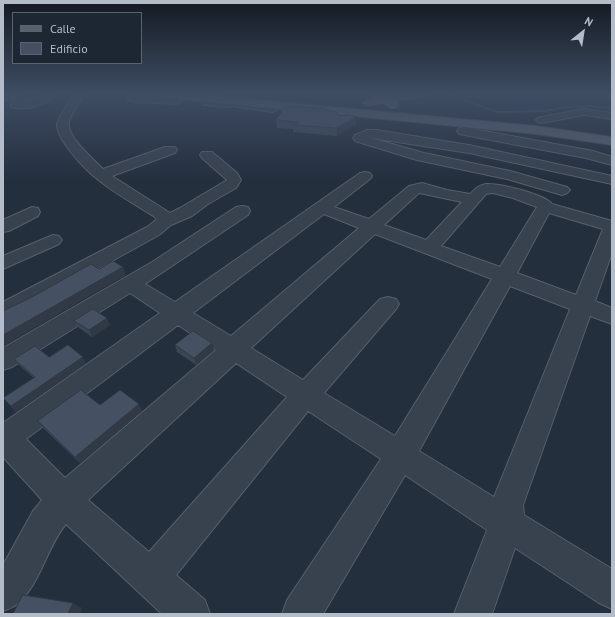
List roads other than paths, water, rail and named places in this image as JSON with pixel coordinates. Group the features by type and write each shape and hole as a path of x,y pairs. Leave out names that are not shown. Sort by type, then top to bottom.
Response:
{"main road":[{"path":"464,123 612,140"},
{"path":"503,123 540,127 612,140"},
{"path":"534,123 612,134"},
{"path":"563,123 612,134"}],"street":[{"path":"63,123 63,126 69,140 79,153 101,175 110,183 164,215 165,221"},
{"path":"576,123 601,126"},
{"path":"463,131 588,154 612,160"},
{"path":"473,614 507,523 506,505 612,227 510,175 422,156 359,138 367,134 376,134 468,149 612,180"},
{"path":"101,175 170,150"},
{"path":"3,312 160,227 165,221 186,212 233,183 232,176 207,155"},
{"path":"191,614 64,500 4,437 177,314 366,176"},
{"path":"3,592 18,576 45,523 64,500 233,349 417,188 474,200"},
{"path":"429,248 483,189 494,189 540,202 545,205 555,199"},
{"path":"301,614 400,456 542,210 555,199"},
{"path":"322,208 612,316"},
{"path":"3,360 159,266 242,211"},
{"path":"3,227 32,212"},
{"path":"3,263 53,240"},
{"path":"123,247 159,266"},
{"path":"129,283 612,590"},
{"path":"150,578 305,395 388,304"}]}
